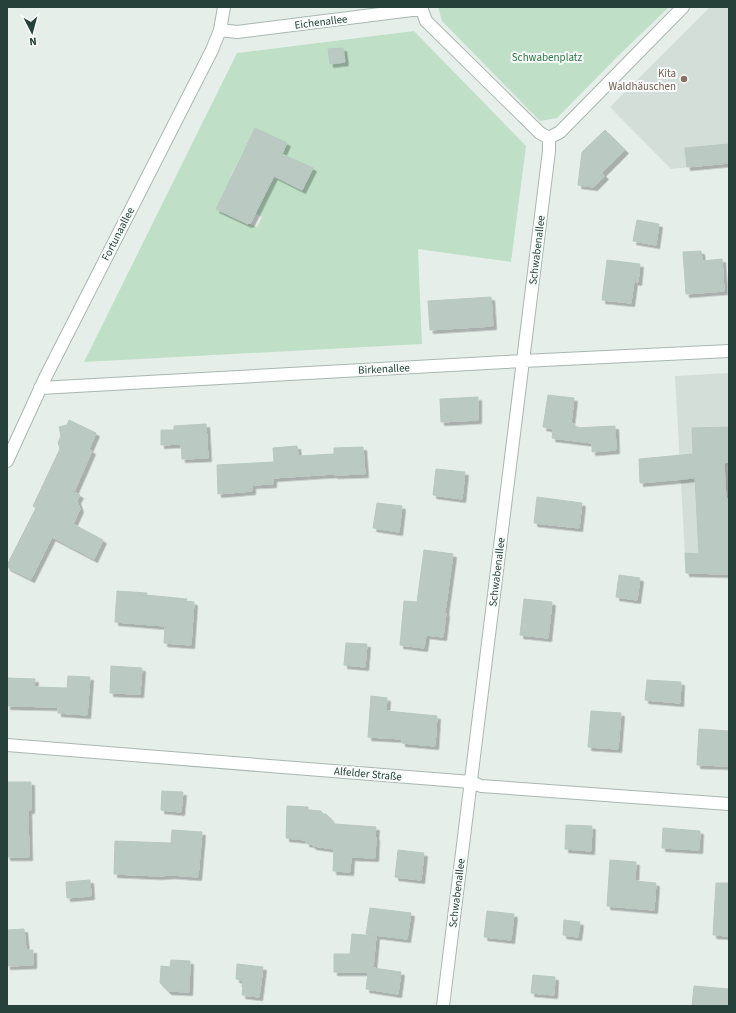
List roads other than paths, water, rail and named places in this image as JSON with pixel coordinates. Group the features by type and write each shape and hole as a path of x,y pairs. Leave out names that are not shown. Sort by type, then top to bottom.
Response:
{"street":[{"name":"Fortunaallee","path":"7,461 40,388 212,50 220,30 224,7"},
{"path":"422,8 426,21 540,133 549,138 560,132 683,7"},
{"name":"Eichenallee","path":"220,30 237,32 422,8"},
{"name":"Schwabenallee","path":"443,1006 549,151 549,138"},
{"name":"Birkenallee","path":"40,388 729,351"},
{"name":"Alfelder Straße","path":"7,745 471,782 481,786 729,804"}],"place":[{"name":"Kita Waldhäuschen","path":"684,79"}],"park label":[{"name":"Schwabenplatz","path":"547,57"}]}
